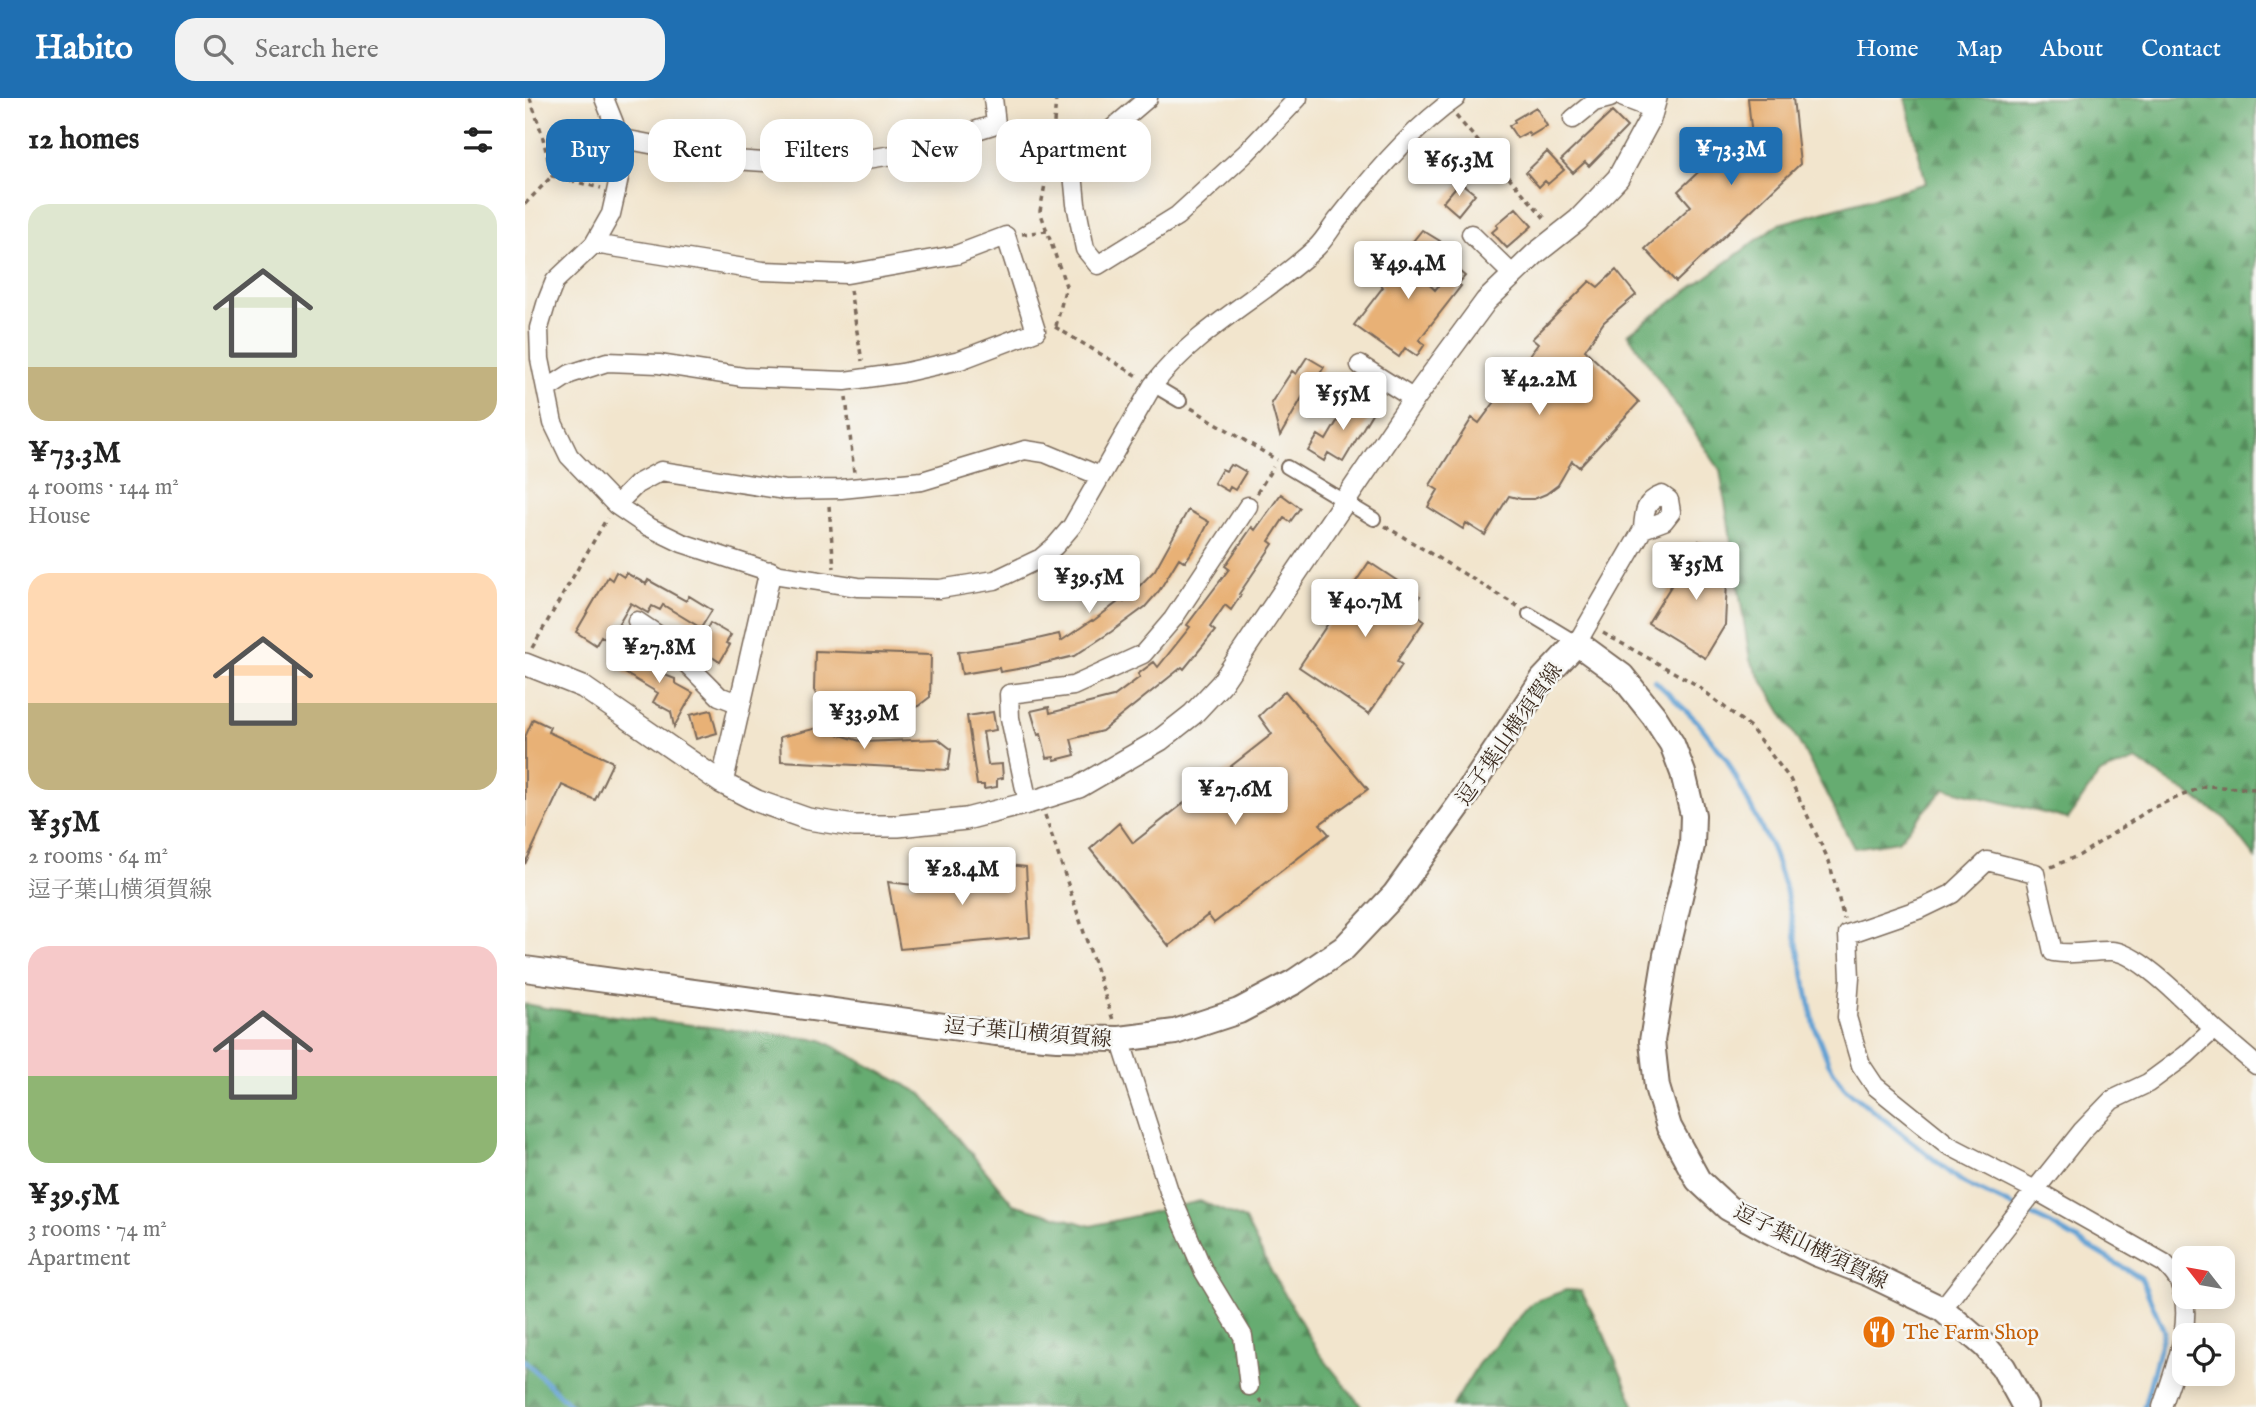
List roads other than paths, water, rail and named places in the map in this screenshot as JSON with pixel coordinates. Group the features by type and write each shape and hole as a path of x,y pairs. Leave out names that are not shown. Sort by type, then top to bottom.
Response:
{"main road":[{"name":"逗子葉山横須賀線","path":"525,969 1057,1038 1120,1040 1175,1032 1239,1011 1294,982 1345,948 1395,894 1460,804 1543,679 1582,634 1622,676 1654,716 1676,753 1693,815 1692,846 1665,955 1652,1041 1657,1087 1669,1126 1683,1154 1698,1180 1728,1208 1815,1253 1869,1274 1942,1309 1985,1346 2003,1367 2025,1407"}],"street":[{"path":"604,98 611,119"},
{"path":"634,141 734,160 824,166 905,153 996,124 993,98"},
{"path":"1148,98 1072,163 1076,204 1085,248 1098,265 1177,216 1246,153 1298,98"},
{"path":"1573,119 1594,102 1610,98"},
{"path":"528,657 583,687 722,783 757,800 808,819 854,826 966,819 1079,787 1160,740 1193,713 1221,684 1413,399 1486,301 1535,254 1578,220 1618,178 1650,119 1655,104 1624,98"},
{"path":"618,182 611,214 594,244 555,281 540,328 540,359 553,423 569,456 615,505 646,526 682,543 770,572 835,584 940,589 995,580 1041,558 1055,546 1072,526 1153,385 1170,364 1208,330 1319,245 1340,216 1412,134 1451,101"},
{"path":"1471,234 1513,275"},
{"path":"547,389 570,374 607,362 659,364 743,377 845,381 902,373 960,360 1035,331 1006,236 955,254 847,274 763,271 594,244"},
{"path":"1360,365 1413,399"},
{"path":"1153,385 1180,401"},
{"path":"615,505 637,484 660,471 785,490 827,490 922,481 1024,450 1045,453 1100,475"},
{"path":"1287,467 1374,519"},
{"path":"1034,801 1010,718 1009,694 1073,686 1143,654 1173,619 1248,506"},
{"path":"1529,614 1582,634 1643,529"},
{"path":"722,783 770,572"},
{"path":"637,621 657,635 719,696 740,704"},
{"path":"2162,1407 2185,1325 2186,1305 2178,1280 2164,1263 2035,1190 1948,1145 1875,1086 1861,1065 1847,1017 1850,978 1848,934 1923,908 1952,894 1987,861 2035,873 2053,952 2070,955 2115,951 2144,965 2256,1065"},
{"path":"1942,1309 2035,1190 2112,1100 2148,1083 2186,1055 2214,1029"},
{"path":"1120,1040 1173,1202 1203,1270 1243,1336 1249,1386"}],"waterway":[{"path":"1655,681 1697,721 1727,760 1772,849 1786,891 1815,1028 1829,1064 1844,1087 1962,1182 2050,1224 2141,1278 2164,1331 2144,1407"},
{"path":"525,1361 572,1407"}],"place":[{"name":"The Farm Shop","path":"1879,1332"}]}
